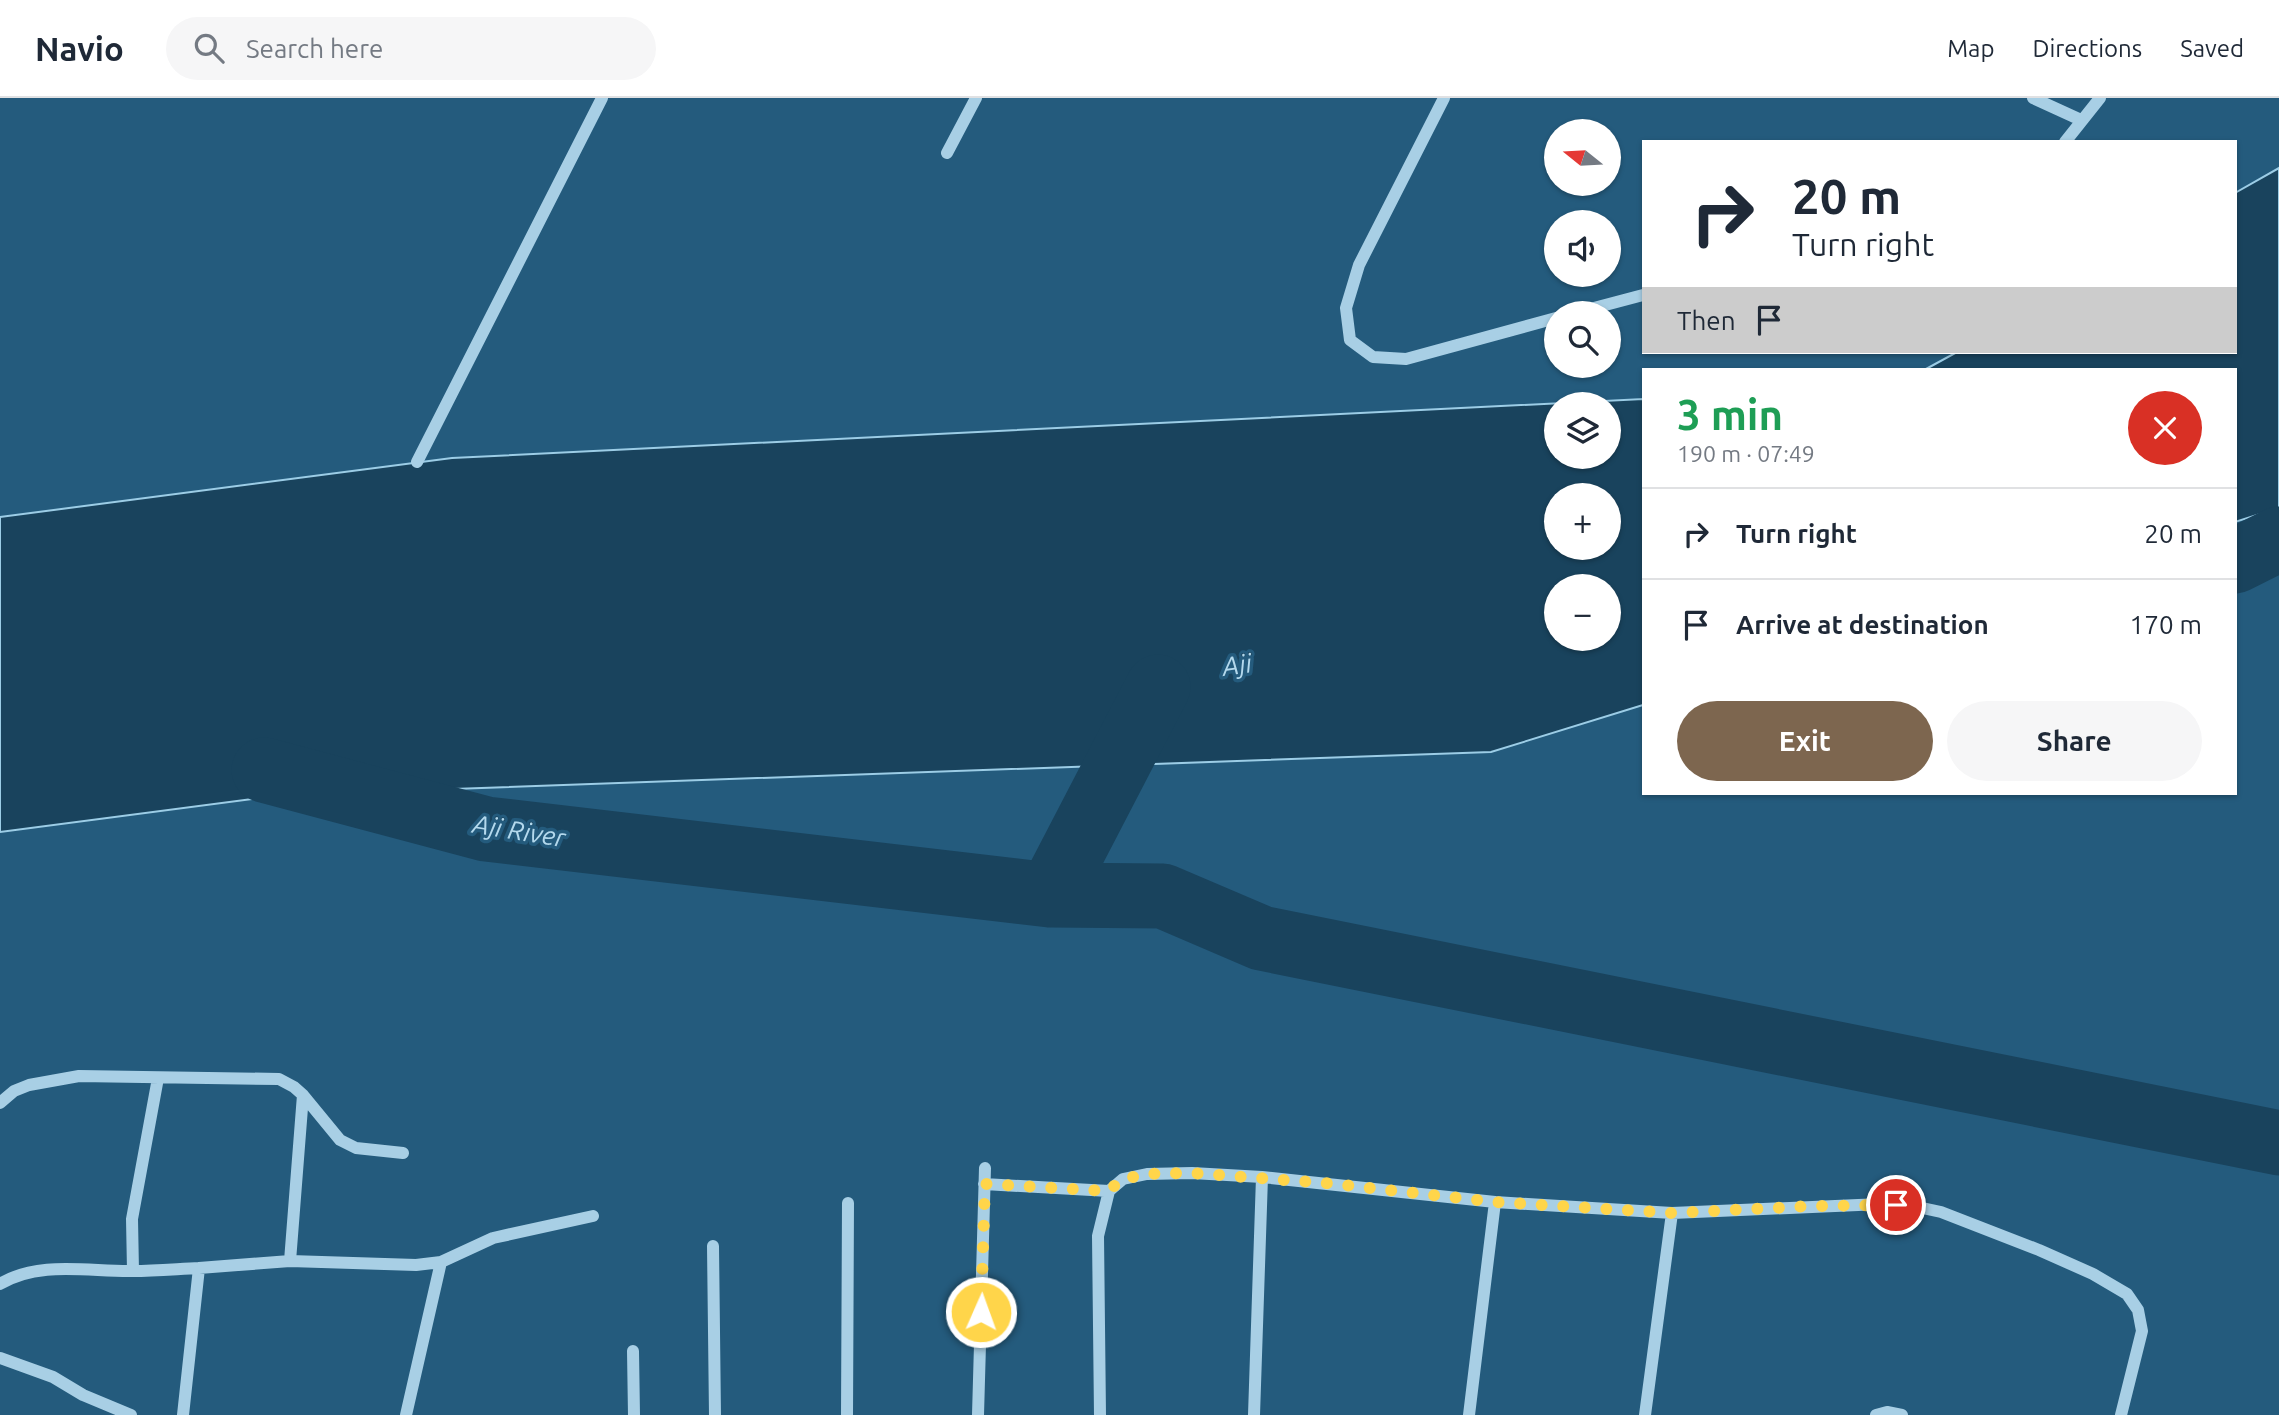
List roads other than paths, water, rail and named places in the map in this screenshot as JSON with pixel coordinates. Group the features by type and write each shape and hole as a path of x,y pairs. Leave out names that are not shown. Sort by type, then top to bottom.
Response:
{"street":[{"path":"416,462 602,98"},
{"path":"947,153 976,98"},
{"path":"1444,98 1359,265 1346,308 1350,340 1373,357 1406,359 1544,321"},
{"path":"2034,98 2081,120"},
{"path":"2066,140 2100,98"},
{"path":"1620,301 1642,295"},
{"path":"0,1103 14,1091 29,1085 79,1076 279,1079 294,1087 340,1140 356,1148 403,1153"},
{"path":"132,1271 132,1219 159,1078"},
{"path":"290,1261 303,1096"},
{"path":"978,1415 985,1168"},
{"path":"1100,1415 1098,1236 1108,1191 1123,1179 1147,1174 1192,1173 1262,1177 1495,1202 1672,1213 1813,1206 1913,1206 1941,1212 2082,1269 2127,1294 2138,1310 2142,1331 2121,1415"},
{"path":"1254,1415 1262,1177"},
{"path":"985,1184 1108,1191"},
{"path":"1469,1415 1495,1202"},
{"path":"847,1415 848,1203"},
{"path":"1645,1415 1672,1213"},
{"path":"0,1284 11,1277 60,1268 132,1271 290,1261 416,1265 441,1262 494,1238 593,1216"},
{"path":"713,1246 715,1415"},
{"path":"406,1415 441,1262"},
{"path":"183,1415 199,1268"},
{"path":"633,1351 634,1415"},
{"path":"0,1358 52,1377 83,1395 131,1415"},
{"path":"1876,1415 1888,1412 1902,1415"}],"water":[{"path":"2279,168 2279,508 2237,521 2237,368 1928,368 1953,354 2237,354 2237,192"},
{"path":"1642,399 1642,705 1491,752 282,795 0,832 0,517 452,458 1544,404 1544,469 1621,469 1621,400"}],"waterway":[{"name":"Aji","path":"2237,560 2279,539"},
{"name":"Aji","path":"1050,895 1158,687"},
{"name":"Aji River","path":"264,770 486,829 1050,895 1163,896 1261,938 2279,1143"}]}
